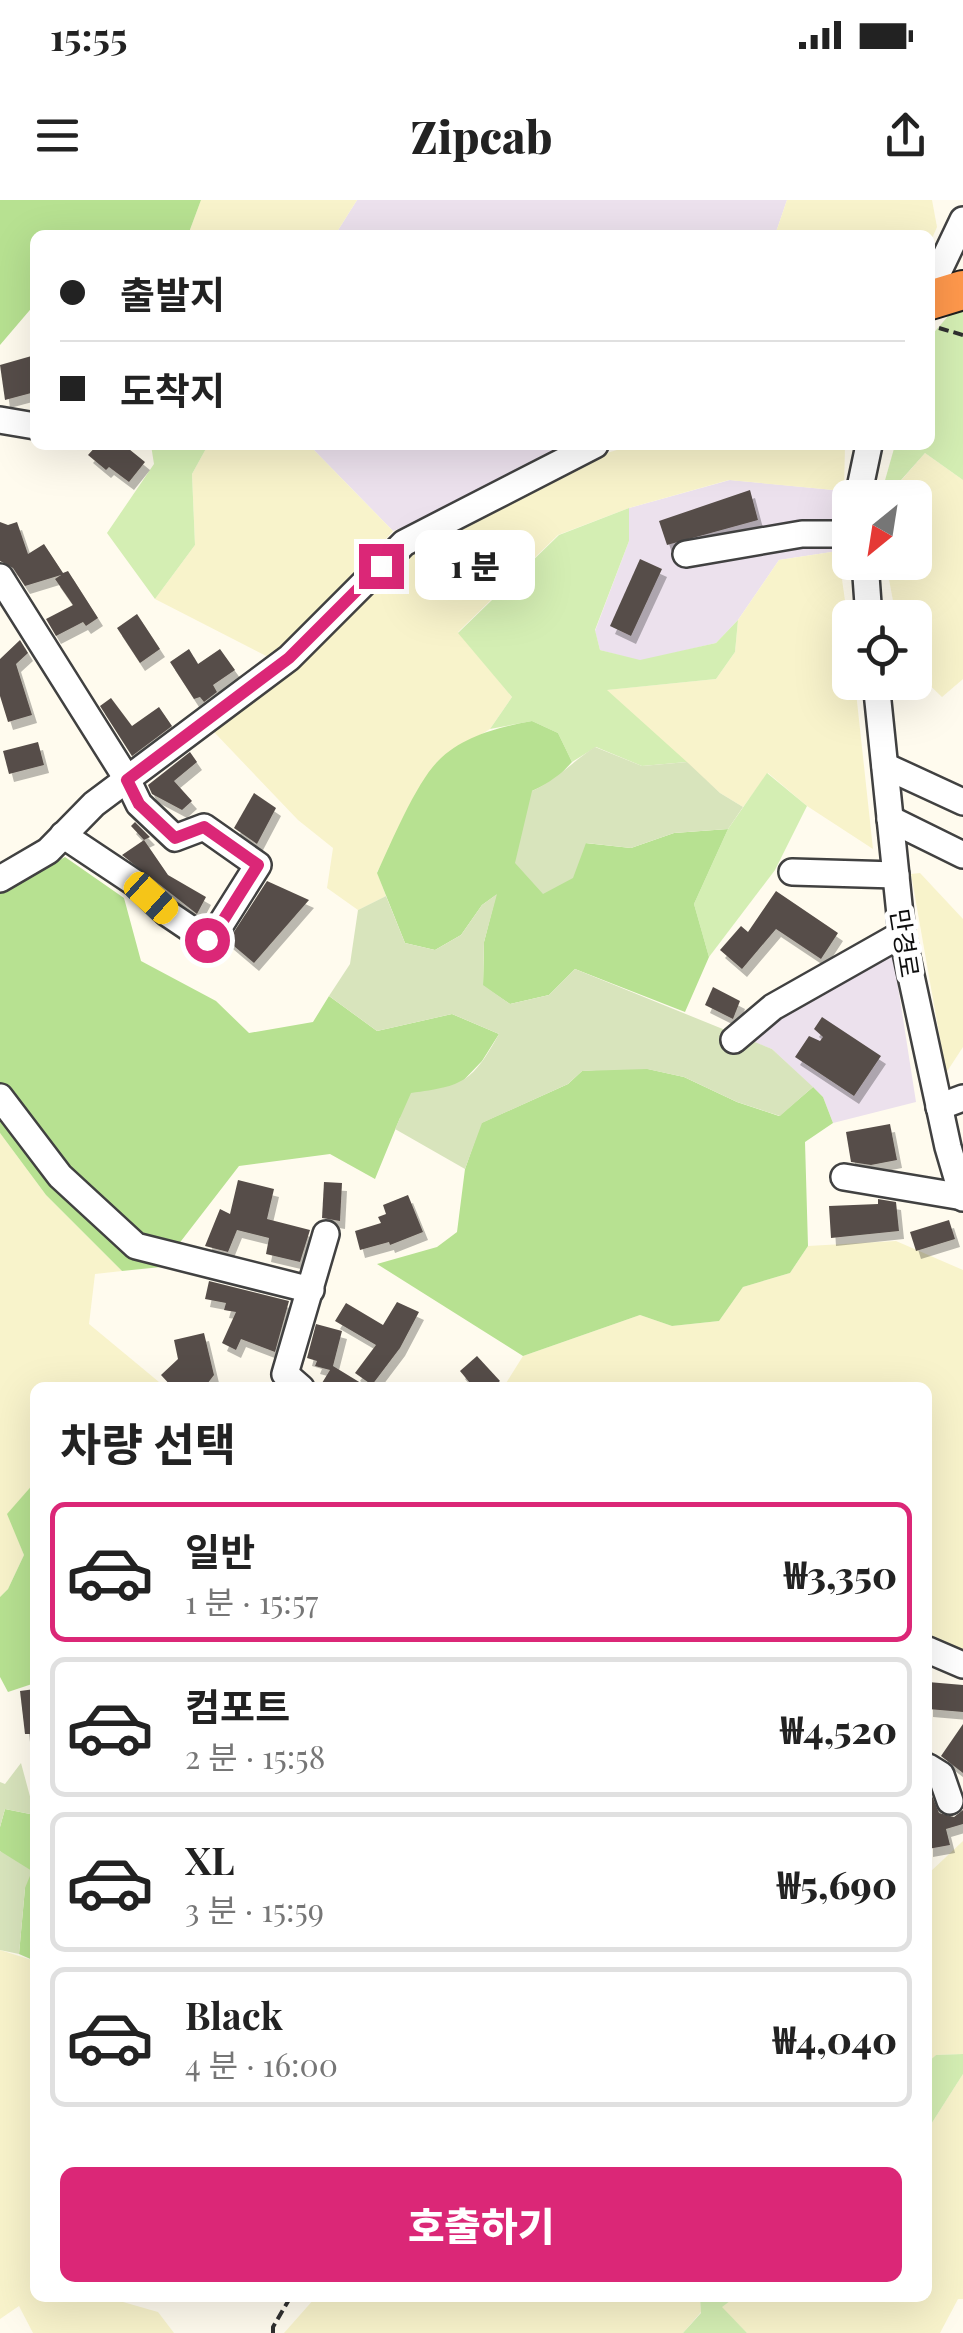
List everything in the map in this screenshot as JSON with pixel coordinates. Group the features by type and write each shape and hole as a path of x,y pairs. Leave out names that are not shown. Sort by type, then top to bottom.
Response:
{"highway":[{"path":"935,298 963,290"}],"street":[{"path":"935,279 963,220"},
{"path":"0,420 30,425"},
{"path":"0,879 48,850 94,804 289,658 404,543 585,450"},
{"path":"862,480 868,450"},
{"path":"686,554 802,534 832,534"},
{"path":"0,576 139,804 175,838 204,827 258,865 207,940 63,835"},
{"name":"만경로","path":"878,700 902,934 951,1103 963,1198"},
{"path":"885,766 963,802"},
{"path":"890,819 963,856"},
{"path":"792,872 896,875"},
{"path":"734,1040 773,1007 902,934"},
{"path":"0,1097 60,1176 136,1246 311,1290"},
{"path":"844,1177 963,1198"},
{"path":"294,1382 285,1374 326,1234"},
{"path":"932,1652 963,1665"},
{"path":"932,1769 941,1775 950,1801"}],"path":[{"path":"935,326 963,335"},
{"path":"274,2333 288,2302"}],"shaded area":[{"path":"201,200 357,200 338,230 190,230"},
{"path":"357,200 787,200 777,230 338,230"},
{"path":"787,200 932,200 937,227 935,232 777,230"},
{"path":"205,450 314,450 393,531 276,661 155,599 195,545 192,474"},
{"path":"314,450 579,450 457,507 393,531"},
{"path":"617,450 845,450 844,480 832,480 832,490 729,480 629,508 558,535 458,632 512,697 490,729 438,761 377,872 386,896 358,910 327,888 333,848 298,820 214,732 289,676 418,547 594,457"},
{"path":"925,453 963,480 963,679 942,697 932,687 932,600 893,600 889,580 932,580 932,480 902,480"},
{"path":"730,480 832,490 832,552 779,560 738,620 716,643 640,661 600,650 595,631 629,541 629,508"},
{"path":"832,552 832,580 842,580 845,600 832,600 832,700 857,700 873,849 807,806 768,773 743,807 720,793 606,690 716,679 735,652 738,620 779,560"},
{"path":"920,873 963,919 963,1047 946,1073 911,874"},
{"path":"890,935 916,1102 833,1123 823,1097 772,1049 728,1032"},
{"path":"0,1133 46,1195 122,1271 95,1274 89,1324 159,1382 30,1382 30,1488 8,1514 24,1555 0,1597"},
{"path":"896,1241 963,1270 963,1656 932,1643 932,1382 507,1382 523,1356 640,1315 672,1326 719,1321 743,1287 790,1273 808,1246"},
{"path":"963,1841 963,2054 932,2058 932,1870"},
{"path":"0,1950 30,1959 30,2302 123,2302 158,2312 174,2333 33,2333 19,2306 0,2319"},
{"path":"963,2074 963,2299 958,2299 940,2333 747,2333 721,2307 728,2302 932,2302 932,2123"},
{"path":"311,2302 700,2302 701,2312 683,2333 284,2333"}],"green space":[{"path":"0,200 201,200 190,230 30,230 30,310 0,345"},
{"path":"956,307 963,307 963,480 925,453 901,480 885,480 894,450 935,450 935,331"},
{"path":"152,450 205,450 192,474 195,545 155,599 107,533 154,464"},
{"path":"629,508 629,541 595,630 600,650 640,660 716,643 738,620 735,652 716,679 607,690 687,762 642,766 596,747 572,762 558,733 532,721 490,729 512,697 458,633 559,535"},
{"path":"532,721 558,733 572,762 555,780 532,791 585,843 631,848 674,833 728,829 694,904 709,957 685,1012 575,969 549,995 510,1004 483,986 484,942 496,895 482,905 461,935 435,950 405,943 377,873 413,798 448,752 494,730"},
{"path":"595,747 642,766 687,762 720,793 743,807 728,829 674,833 631,848 586,843 573,878 543,894 515,863 532,791"},
{"path":"767,773 807,806 775,870 709,957 694,904 728,829"},
{"path":"65,857 124,898 141,961 216,1001 249,1033 313,1022 329,996 377,1031 452,1014 499,1034 482,1061 457,1087 400,1118 375,1179 330,1154 239,1166 161,1267 122,1271 46,1195 0,1133 0,893"},
{"path":"497,894 484,942 483,985 510,1004 549,995 575,969 772,1049 813,1087 780,1116 737,1102 684,1077 647,1069 582,1071 568,1084 482,1123 465,1169 395,1129 411,1093 443,1088 465,1079 499,1034 452,1014 377,1031 329,996 350,964 358,910 386,896 405,943 435,950 461,935 482,905"},
{"path":"639,1067 684,1077 779,1116 813,1087 823,1097 833,1123 805,1142 808,1246 790,1273 743,1287 719,1321 672,1326 640,1315 523,1356 377,1264 437,1247 457,1232 465,1169 481,1123 568,1084 582,1071"},
{"path":"30,1488 30,1685 8,1692 0,1677 0,1597 24,1555 7,1514"},
{"path":"21,1763 30,1796 30,1814 5,1809 0,1827 0,1782 5,1784"},
{"path":"5,1809 30,1814 30,1959 19,1954 25,1888 0,1851"},
{"path":"0,1851 30,1870 30,1876 25,1888 19,1954 0,1950"},
{"path":"963,2054 963,2074 932,2123 932,2058"},
{"path":"700,2302 729,2302 722,2307 747,2333 683,2333 701,2313"}],"building":[{"path":"30,356 30,393 5,400 0,365"},
{"path":"92,450 130,450 145,462 129,482 88,455"},
{"path":"750,490 758,520 667,545 659,521"},
{"path":"0,522 17,522 28,554 44,544 63,573 68,571 98,618 56,636 46,619 73,605 55,579 61,575 25,586 13,568 0,561"},
{"path":"640,559 662,569 631,636 610,626"},
{"path":"137,614 160,649 140,663 117,628"},
{"path":"20,640 28,653 16,664 32,715 8,722 0,696 0,659"},
{"path":"189,649 198,664 220,649 235,670 213,685 217,692 204,702 200,697 194,699 170,662"},
{"path":"111,698 132,726 159,707 172,726 132,756 100,706"},
{"path":"38,742 44,765 9,774 3,751"},
{"path":"190,752 197,762 174,781 192,801 182,810 152,794 148,785"},
{"path":"254,793 276,808 257,844 234,828"},
{"path":"135,822 150,837 144,840 131,826"},
{"path":"144,840 168,875 206,897 197,914 122,855"},
{"path":"267,881 309,900 254,963 228,941"},
{"path":"776,891 838,933 821,959 776,929 742,969 720,950 741,926 748,932"},
{"path":"713,987 740,1001 733,1019 705,1005"},
{"path":"822,1017 881,1056 854,1096 795,1057 809,1036 820,1041 823,1037 814,1029"},
{"path":"890,1124 897,1160 871,1165 851,1162 846,1132"},
{"path":"238,1180 274,1189 267,1219 310,1230 300,1262 266,1254 269,1238 237,1230 228,1252 205,1246 220,1209 230,1214"},
{"path":"324,1182 342,1183 340,1221 322,1218"},
{"path":"408,1195 423,1232 390,1245 389,1242 360,1250 355,1231 381,1223 378,1217 386,1214 383,1205"},
{"path":"878,1199 896,1202 899,1231 831,1238 829,1206 878,1204"},
{"path":"949,1220 955,1239 916,1251 910,1232"},
{"path":"209,1281 289,1301 275,1352 241,1339 236,1350 222,1343 236,1312 224,1310 226,1303 205,1299"},
{"path":"397,1302 419,1312 400,1348 374,1382 368,1382 355,1373 376,1345 335,1321 346,1303 383,1325"},
{"path":"316,1324 342,1331 333,1366 359,1382 323,1382 330,1370 315,1366 317,1361 307,1358"},
{"path":"204,1333 214,1375 209,1382 167,1382 161,1375 178,1359 174,1340"},
{"path":"477,1356 500,1381 469,1382 460,1371"},
{"path":"932,1682 963,1685 963,1712 932,1709"},
{"path":"30,1690 30,1734 25,1734 20,1691"},
{"path":"963,1724 963,1773 941,1756"},
{"path":"932,1796 939,1813 954,1817 963,1810 963,1824 946,1829 950,1845 932,1848"}],"route":[{"path":"207,940 258,865 204,827 175,838 139,804 127,780 289,658 381,566"}]}
